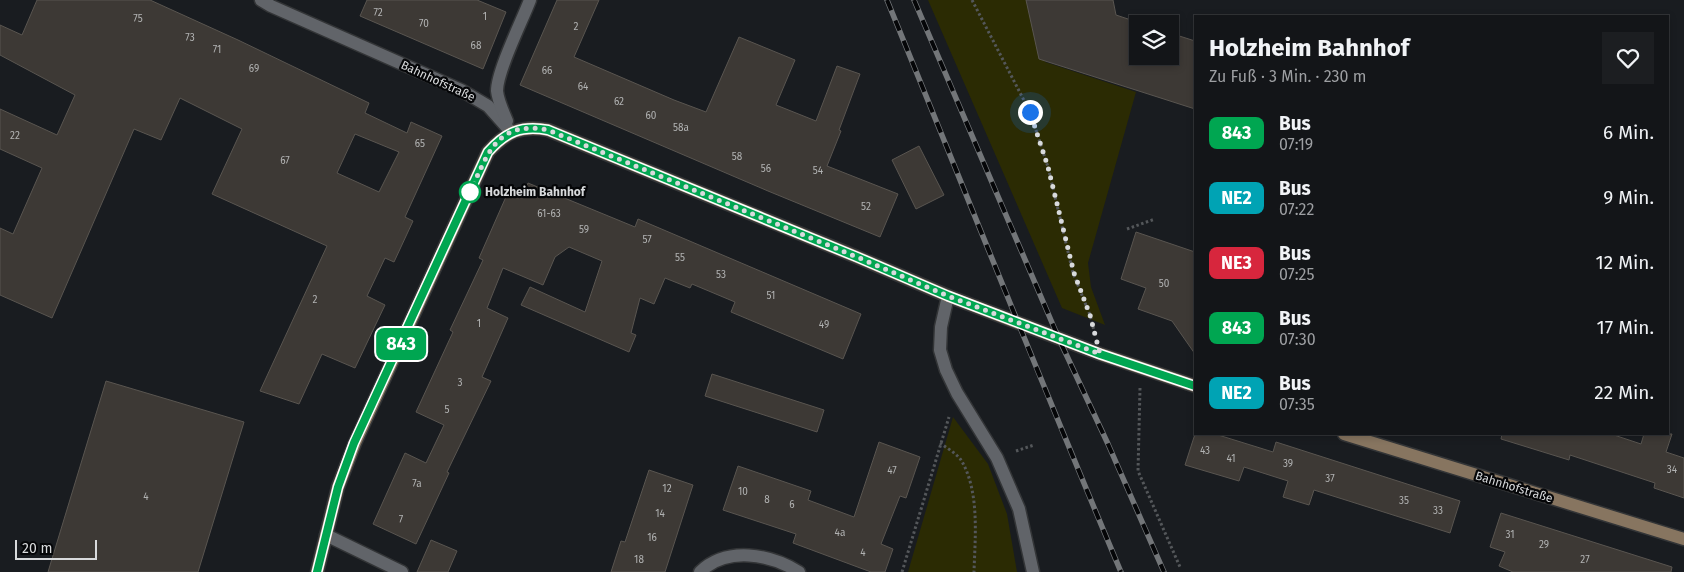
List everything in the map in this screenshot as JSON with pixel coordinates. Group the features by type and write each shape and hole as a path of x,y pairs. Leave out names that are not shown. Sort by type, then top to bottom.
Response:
{"main road":[{"path":"316,572 338,487 354,443 488,152 498,140 512,132 530,128 548,130 948,296 1100,354 1194,386"},
{"name":"Bahnhofstraße","path":"1347,435 1684,539"}],"street":[{"name":"Bahnhofstraße","path":"261,0 288,14 461,90 488,106 512,132"},
{"path":"512,132 499,101 497,91 499,77 530,0"},
{"path":"948,296 941,327 940,350 946,370 957,393 997,458 1018,509 1033,572"},
{"path":"326,536 402,572"},
{"path":"700,572 706,566 725,557 745,554 769,559 792,567 799,572"}],"path":[{"path":"972,0 1030,112 1048,167 1074,273 1090,315 1100,354"},
{"path":"1127,229 1155,220"},
{"path":"1140,368 1138,471 1180,567"},
{"path":"902,572 940,443 957,393"},
{"path":"940,443 960,459 970,482 975,520 974,572"}],"shaded area":[{"path":"928,0 1028,0 1045,62 1136,92 1088,263 1091,287 1105,325 1062,308"},
{"path":"953,417 988,464 1007,514 1017,572 908,572"}],"building":[{"path":"37,0 150,0 369,103 365,113 407,133 411,122 442,136 405,217 413,221 394,262 385,258 367,296 385,305 355,368 322,354 299,404 260,391 327,246 212,194 242,129 180,98 161,140 134,129 52,318 0,295 0,228 13,234 42,168 0,149 0,109 57,135 75,95 0,55 0,25 22,35","holes":["355,134 399,152 379,192 337,173"]},
{"path":"367,0 477,0 506,12 483,69 360,16"},
{"path":"557,0 599,0 574,57 706,112 739,37 795,60 776,105 816,121 837,66 860,74 827,166 898,194 880,237 520,85"},
{"path":"1026,0 1113,0 1116,15 1129,19 1129,65 1179,65 1179,36 1194,41 1194,109 1039,59"},
{"path":"919,146 944,195 916,209 892,160"},
{"path":"528,183 635,227 638,219 861,314 843,359 731,312 735,302 692,284 690,288 665,278 654,304 640,298 631,333 636,335 629,352 521,305 530,287 585,312 602,261 569,247 555,257 543,285 503,268 487,308 508,318 482,377 491,381 447,472 449,473 416,544 373,524 405,453 426,463 444,425 416,412 453,332 450,330 483,260 479,258 511,186 525,191"},
{"path":"1136,232 1194,252 1194,353 1172,321 1138,309 1146,288 1121,279"},
{"path":"712,374 824,410 817,432 705,396"},
{"path":"106,381 244,422 198,572 48,572"},
{"path":"1672,434 1666,452 1684,458 1684,498 1654,488 1655,483 1570,455 1569,460 1501,439 1502,435 1614,435 1641,444 1644,435"},
{"path":"1195,435 1218,435 1273,452 1276,442 1460,501 1450,533 1314,490 1309,505 1283,497 1288,481 1244,467 1239,481 1185,465"},
{"path":"879,442 920,457 906,498 900,496 881,544 893,549 885,572 871,572 793,543 796,534 723,510 738,466 811,491 808,500 854,517"},
{"path":"649,470 693,485 665,572 611,572 621,541 625,542"},
{"path":"1501,513 1672,567 1671,572 1513,572 1499,566 1505,552 1490,547"},
{"path":"431,540 457,551 448,572 417,572"}],"railway":[{"path":"887,0 1121,572"},
{"path":"914,0 1059,339 1108,444 1164,572"}],"bus line":[{"name":"843","path":"317,572 338,487 354,443 488,152 498,140 512,132 524,129 548,130 948,296 1100,354 1194,386"}],"place":[{"name":"Holzheim Bahnhof","path":"470,192"}],"route":[{"path":"470,192 488,152 498,140 512,132 524,129 548,130 948,296 1100,354 1090,315 1074,273 1048,167 1030,112"}]}
